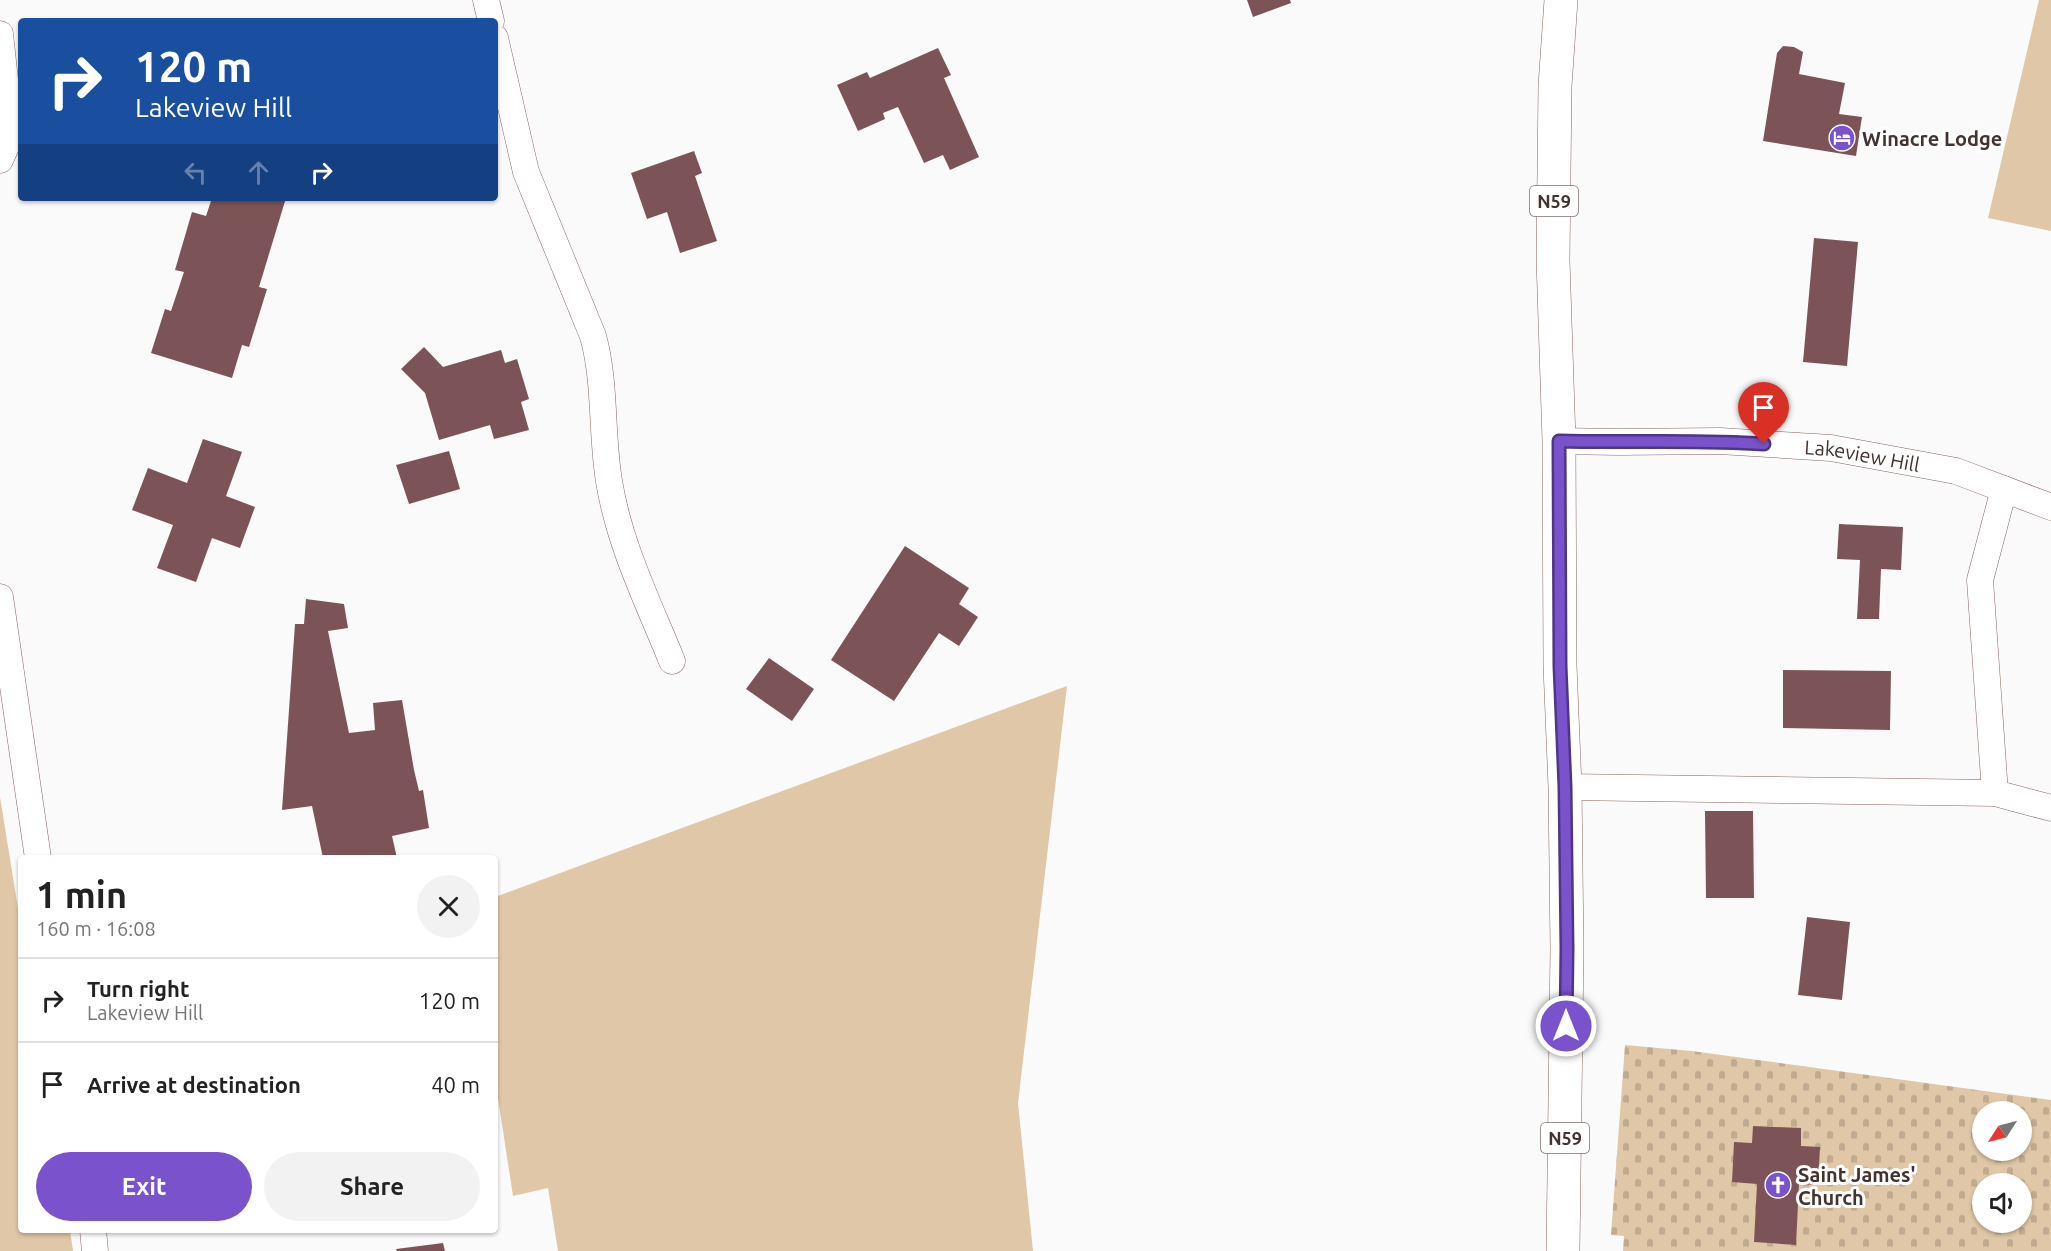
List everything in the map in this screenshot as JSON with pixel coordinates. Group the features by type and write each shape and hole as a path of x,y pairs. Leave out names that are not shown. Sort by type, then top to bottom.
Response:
{"main road":[{"name":"N59","path":"1561,0 1555,86 1553,260 1559,441 1560,666 1565,787 1567,949 1563,1251"}],"street":[{"path":"486,0 490,18"},
{"path":"0,34 11,135 0,160"},
{"path":"498,51 526,172 593,336 599,360 609,478 616,520 672,661"},
{"name":"Lakeview Hill","path":"1559,441 1720,441 1831,448 1956,471 2051,507"},
{"path":"1995,793 1980,580 2004,489"},
{"path":"0,597 39,855"},
{"path":"1565,787 1995,793 2051,808"},
{"path":"93,1233 95,1251"}],"green space":[{"path":"2039,0 2051,0 2051,231 1988,218"},
{"path":"1067,686 1018,1103 1033,1251 558,1251 548,1188 513,1196 498,1098 498,896"},
{"path":"0,797 18,908 18,1233 70,1233 73,1251 0,1251"},
{"path":"1625,1045 1692,1051 2051,1100 2051,1251 1623,1251 1624,1236 1611,1235"}],"building":[{"path":"1247,0 1290,0 1291,3 1253,17"},
{"path":"1783,46 1794,47 1803,52 1799,74 1845,83 1839,114 1862,117 1856,156 1763,141 1777,53"},
{"path":"938,48 951,75 944,78 979,157 950,170 943,155 924,163 898,107 883,113 885,119 858,131 837,85 867,72 870,78"},
{"path":"694,151 702,173 695,176 717,241 680,253 667,212 647,219 631,173"},
{"path":"211,201 285,201 259,287 267,289 249,347 242,345 232,378 151,353 165,309 171,311 184,272 175,270 192,212 206,216"},
{"path":"1814,238 1858,242 1847,366 1803,362"},
{"path":"424,347 443,367 501,350 505,363 517,359 529,399 521,402 529,430 494,439 490,425 439,440 425,393 401,369"},
{"path":"203,439 242,452 226,496 255,507 240,548 212,538 196,582 157,568 173,525 132,510 148,468 187,483"},
{"path":"449,451 460,489 409,504 396,465"},
{"path":"1839,524 1903,527 1901,570 1881,569 1879,619 1857,619 1860,560 1837,559"},
{"path":"905,546 969,588 959,604 978,617 959,646 939,633 894,701 831,660"},
{"path":"306,599 344,604 348,628 328,631 349,733 375,730 373,703 402,700 414,770 419,791 423,790 429,828 392,836 396,855 322,855 312,806 282,810 295,624 304,624"},
{"path":"769,658 814,689 792,721 746,689"},
{"path":"1783,670 1891,671 1890,730 1783,728"},
{"path":"1705,811 1753,811 1754,898 1706,898"},
{"path":"1807,917 1850,922 1842,1000 1798,995"},
{"name":"Saint James' Church","path":"1753,1126 1801,1128 1801,1146 1820,1147 1818,1185 1799,1184 1796,1245 1754,1242 1757,1184 1732,1182 1734,1142 1752,1143"},
{"path":"443,1243 445,1251 397,1251 396,1249"}],"place":[{"name":"Winacre Lodge","path":"1842,138"},
{"name":"Saint James' Church","path":"1778,1185"}],"route":[{"path":"1566,1026 1567,949 1565,787 1560,666 1559,441 1720,441 1764,444"}]}
